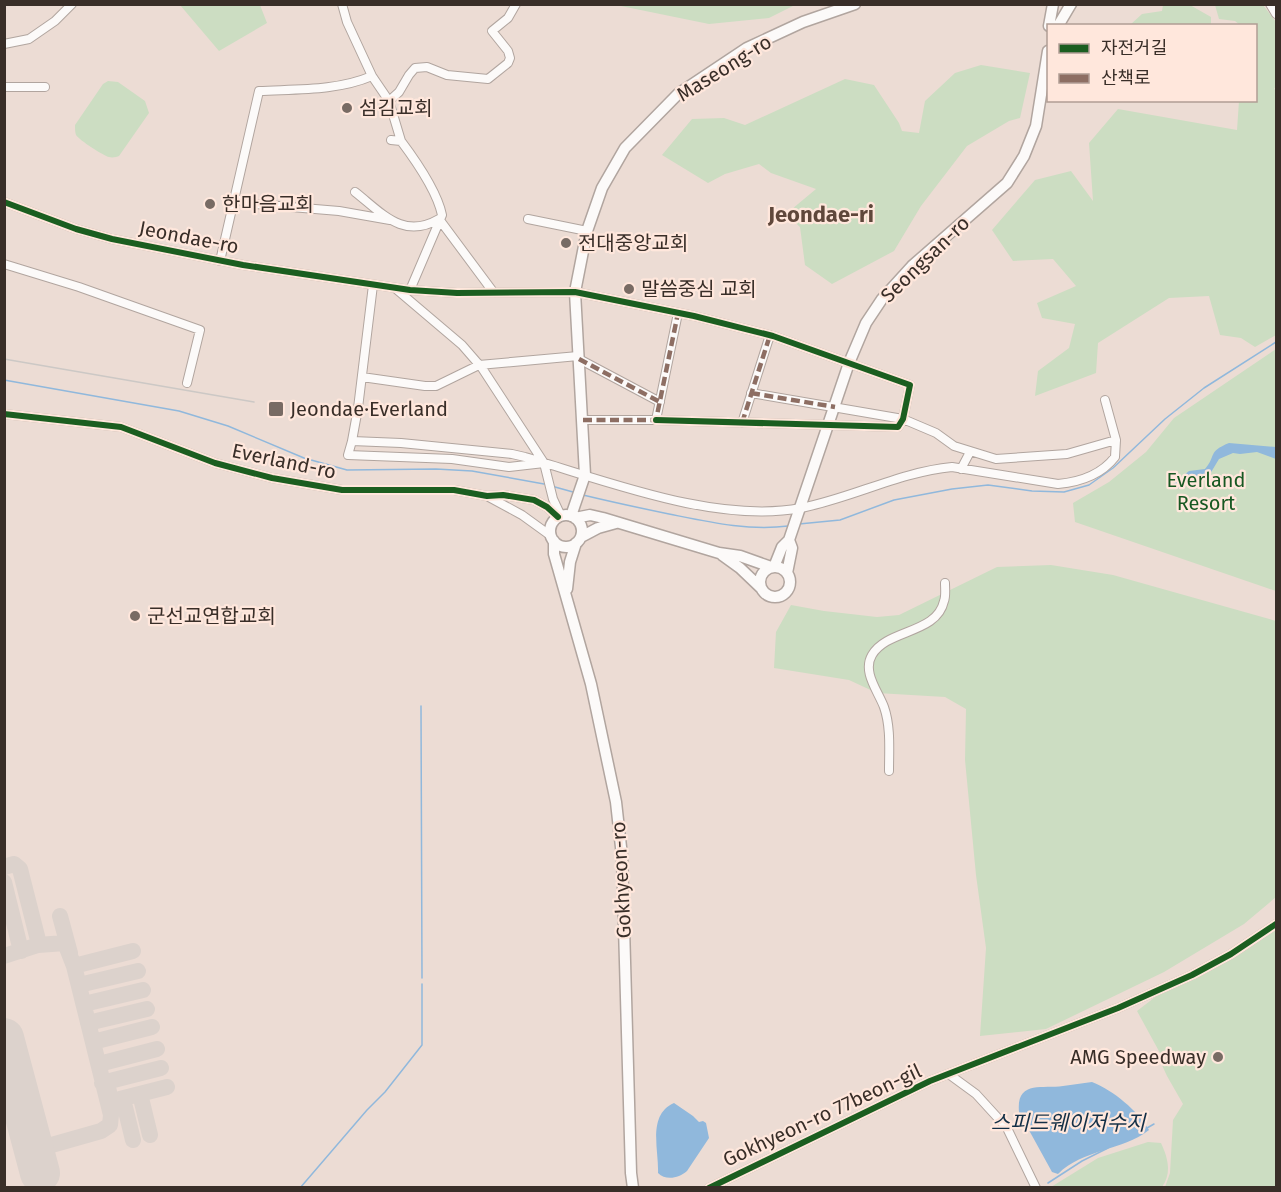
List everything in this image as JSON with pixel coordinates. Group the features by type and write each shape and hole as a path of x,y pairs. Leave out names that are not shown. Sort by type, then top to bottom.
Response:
{"main road":[{"name":"Maseong-ro","path":"584,477 575,292 587,231 602,188 625,148 678,94 747,48 803,22 855,4"},
{"path":"1044,4 1053,19"},
{"path":"1053,19 1065,4"},
{"path":"1053,19 1071,4"},
{"name":"Seongsan-ro","path":"789,540 849,363 866,323 882,299 912,266 1007,183 1024,156 1036,126 1047,57"},
{"path":"584,477 568,514 551,525 552,539 567,547 598,528 616,523"},
{"path":"568,514 590,515 719,553 740,556 782,568 787,573"},
{"path":"566,593 570,562 582,528 568,514"},
{"name":"Gokhyeon-ro","path":"552,539 554,554 591,684 616,802 622,856 633,1188"},
{"path":"719,553 740,568 762,589 769,595 774,597 785,593 790,583 787,573 792,548 789,540 782,547 773,567 763,573 760,578 762,589"},
{"path":"624,1188 631,1173"}],"street":[{"path":"4,44 29,39 54,21 72,4"},
{"path":"342,4 346,22 372,76 388,101 401,141 437,200 442,215 410,290"},
{"path":"388,101 399,92 416,68 426,67 447,75 483,80 495,74 508,63 510,58 508,51 492,31 508,18 516,4"},
{"path":"1270,4 1276,14"},
{"path":"220,261 259,91 284,92 358,82 372,76"},
{"path":"4,87 45,87"},
{"path":"391,140 401,141"},
{"path":"355,192 393,221"},
{"path":"234,199 265,205 339,211 412,227 427,226 439,219"},
{"name":"Jeondae-ro","path":"4,202 91,233 220,261 396,289 494,293 575,292 727,323 770,335 910,385 903,419"},
{"path":"439,219 494,293"},
{"path":"528,219 587,231"},
{"path":"4,264 79,287 200,330 187,383"},
{"path":"373,285 358,408 348,454 452,459 509,467 522,464 545,467 682,503 757,512 800,511 929,470 952,467 1058,484 1071,483 1100,471 1115,457 1116,440 1105,400"},
{"path":"396,289 462,345 479,365 518,421 545,467 554,499 568,514"},
{"path":"656,420 678,313"},
{"path":"742,423 770,335"},
{"path":"362,377 436,386 479,365 579,357 660,402"},
{"path":"752,393 903,419 936,433 954,446 996,459 1067,454 1116,440"},
{"name":"Everland-ro","path":"4,414 121,427 215,463 272,478 327,488 366,491 454,490 487,496 503,495 534,500 568,514"},
{"path":"583,420 898,427 903,419"},
{"path":"352,441 401,443 512,454 545,467"},
{"path":"961,469 970,452"},
{"path":"487,496 522,515 552,539"},
{"path":"889,771 888,723 885,708 868,669 872,654 884,642 905,634 934,618 944,603 945,583"},
{"name":"Gokhyeon-ro 77beon-gil","path":"709,1188 897,1096 1118,1008 1192,975 1232,954 1276,924"},
{"path":"950,1075 976,1094 1007,1128 1036,1188"}],"green space":[{"path":"180,5 260,5 267,23 219,51"},
{"path":"616,5 795,5 769,18 709,24"},
{"path":"1163,5 1190,5 1211,17 1211,24 1131,24 1142,14 1162,11"},
{"path":"1215,5 1263,5 1276,22 1276,86 1274,89 1276,90 1276,335 1255,347 1241,338 1220,335 1209,296 1169,298 1098,343 1096,373 1035,396 1038,371 1069,348 1075,324 1042,318 1037,303 1076,286 1053,259 1013,261 992,230 1035,180 1071,171 1093,201 1089,143 1118,109 1237,130 1239,102 1257,102 1257,24 1239,24 1235,21 1219,19"},
{"path":"981,65 1030,73 1020,118 1009,121 967,146 921,206 894,251 832,284 805,265 800,227 786,214 816,189 771,173 759,164 725,174 708,183 662,155 692,119 724,118 745,125 845,79 874,85 902,131 919,133 925,101 955,73"},
{"path":"108,81 118,82 145,101 149,113 119,156 113,157 106,156 86,144 76,135 75,130 75,125 103,84"},
{"name":"Everland Resort","path":"1276,349 1276,591 1075,522 1073,503 1109,482 1146,452 1174,418"},
{"path":"1051,565 1113,575 1276,621 1276,897 1244,924 1164,972 1046,1029 980,1036 986,948 976,875 965,760 966,709 945,697 877,693 849,680 774,668 776,632 791,605 877,617 899,615 997,567"},
{"name":"AMG Speedway","path":"1276,930 1276,1187 1165,1187 1170,1173 1173,1120 1183,1104 1160,1061 1160,1053 1137,1011 1163,991 1203,975"},
{"path":"1148,1142 1161,1143 1166,1154 1168,1171 1162,1187 1051,1187 1098,1158"}],"water":[{"path":"1229,443 1276,447 1276,459 1257,452 1233,453 1219,459 1210,474 1194,478 1177,489 1172,485 1189,471 1205,469 1215,451"},
{"name":"스피드웨이저수지","path":"1092,1082 1124,1102 1149,1130 1127,1142 1079,1160 1058,1174 1052,1172 1019,1112 1022,1095 1032,1088"},
{"path":"674,1103 699,1122 706,1123 709,1138 687,1171 669,1178 658,1173 656,1134 660,1116"}],"waterway":[{"path":"799,524 840,520 894,500 952,489 988,485 1032,491 1064,492 1089,485 1113,468 1165,419 1204,388 1276,342"},
{"path":"4,380 179,411 228,426 304,458 347,470 472,471 544,484"},
{"path":"555,487 573,492"},
{"path":"583,495 728,525 788,526"},
{"path":"421,706 422,978"},
{"path":"300,1188 385,1092 422,1045 422,984"},
{"path":"1147,1128 1154,1124"},
{"path":"1048,1183 1082,1161 1108,1148"}],"taxiway":[{"path":"4,867 14,864 20,869 38,940 36,945"},
{"path":"4,882 21,951"},
{"path":"60,916 70,953"},
{"path":"4,956 38,945 65,943 74,966 111,1115 110,1125 101,1131 34,1150"},
{"path":"74,966 133,951"},
{"path":"79,985 138,971"},
{"path":"84,1004 143,990"},
{"path":"88,1023 147,1009"},
{"path":"93,1042 152,1027"},
{"path":"99,1064 157,1049"},
{"path":"109,1091 102,1083 161,1068"},
{"path":"108,1102 167,1087"},
{"path":"140,1094 150,1135"},
{"path":"123,1099 133,1140"}],"runway":[{"path":"4,1038 40,1173"}],"tram line":[{"path":"4,359 254,402"}],"marked path":[{"path":"583,420 656,420 678,313"},
{"path":"742,423 770,335"},
{"path":"579,359 660,402"},
{"path":"751,393 835,407"}],"cycle path":[{"path":"4,202 76,229 112,239 243,265 410,290 457,293 575,292 694,316 773,336 910,385 903,419 898,427 656,420"},
{"path":"4,414 121,427 215,463 272,478 342,490 454,490 487,496 503,495 534,500 547,507 558,517"},
{"path":"709,1188 930,1081 1118,1008 1192,975 1231,954 1276,924"}],"place":[{"name":"섬김교회","path":"347,108"},
{"name":"한마음교회","path":"210,204"},
{"name":"전대중앙교회","path":"566,243"},
{"name":"말씀중심 교회","path":"629,289"},
{"name":"Jeondae·Everland","path":"276,409"},
{"name":"군선교연합교회","path":"135,616"},
{"name":"AMG Speedway","path":"1218,1057"}],"district":[{"name":"Jeondae-ri","path":"821,214"}]}
